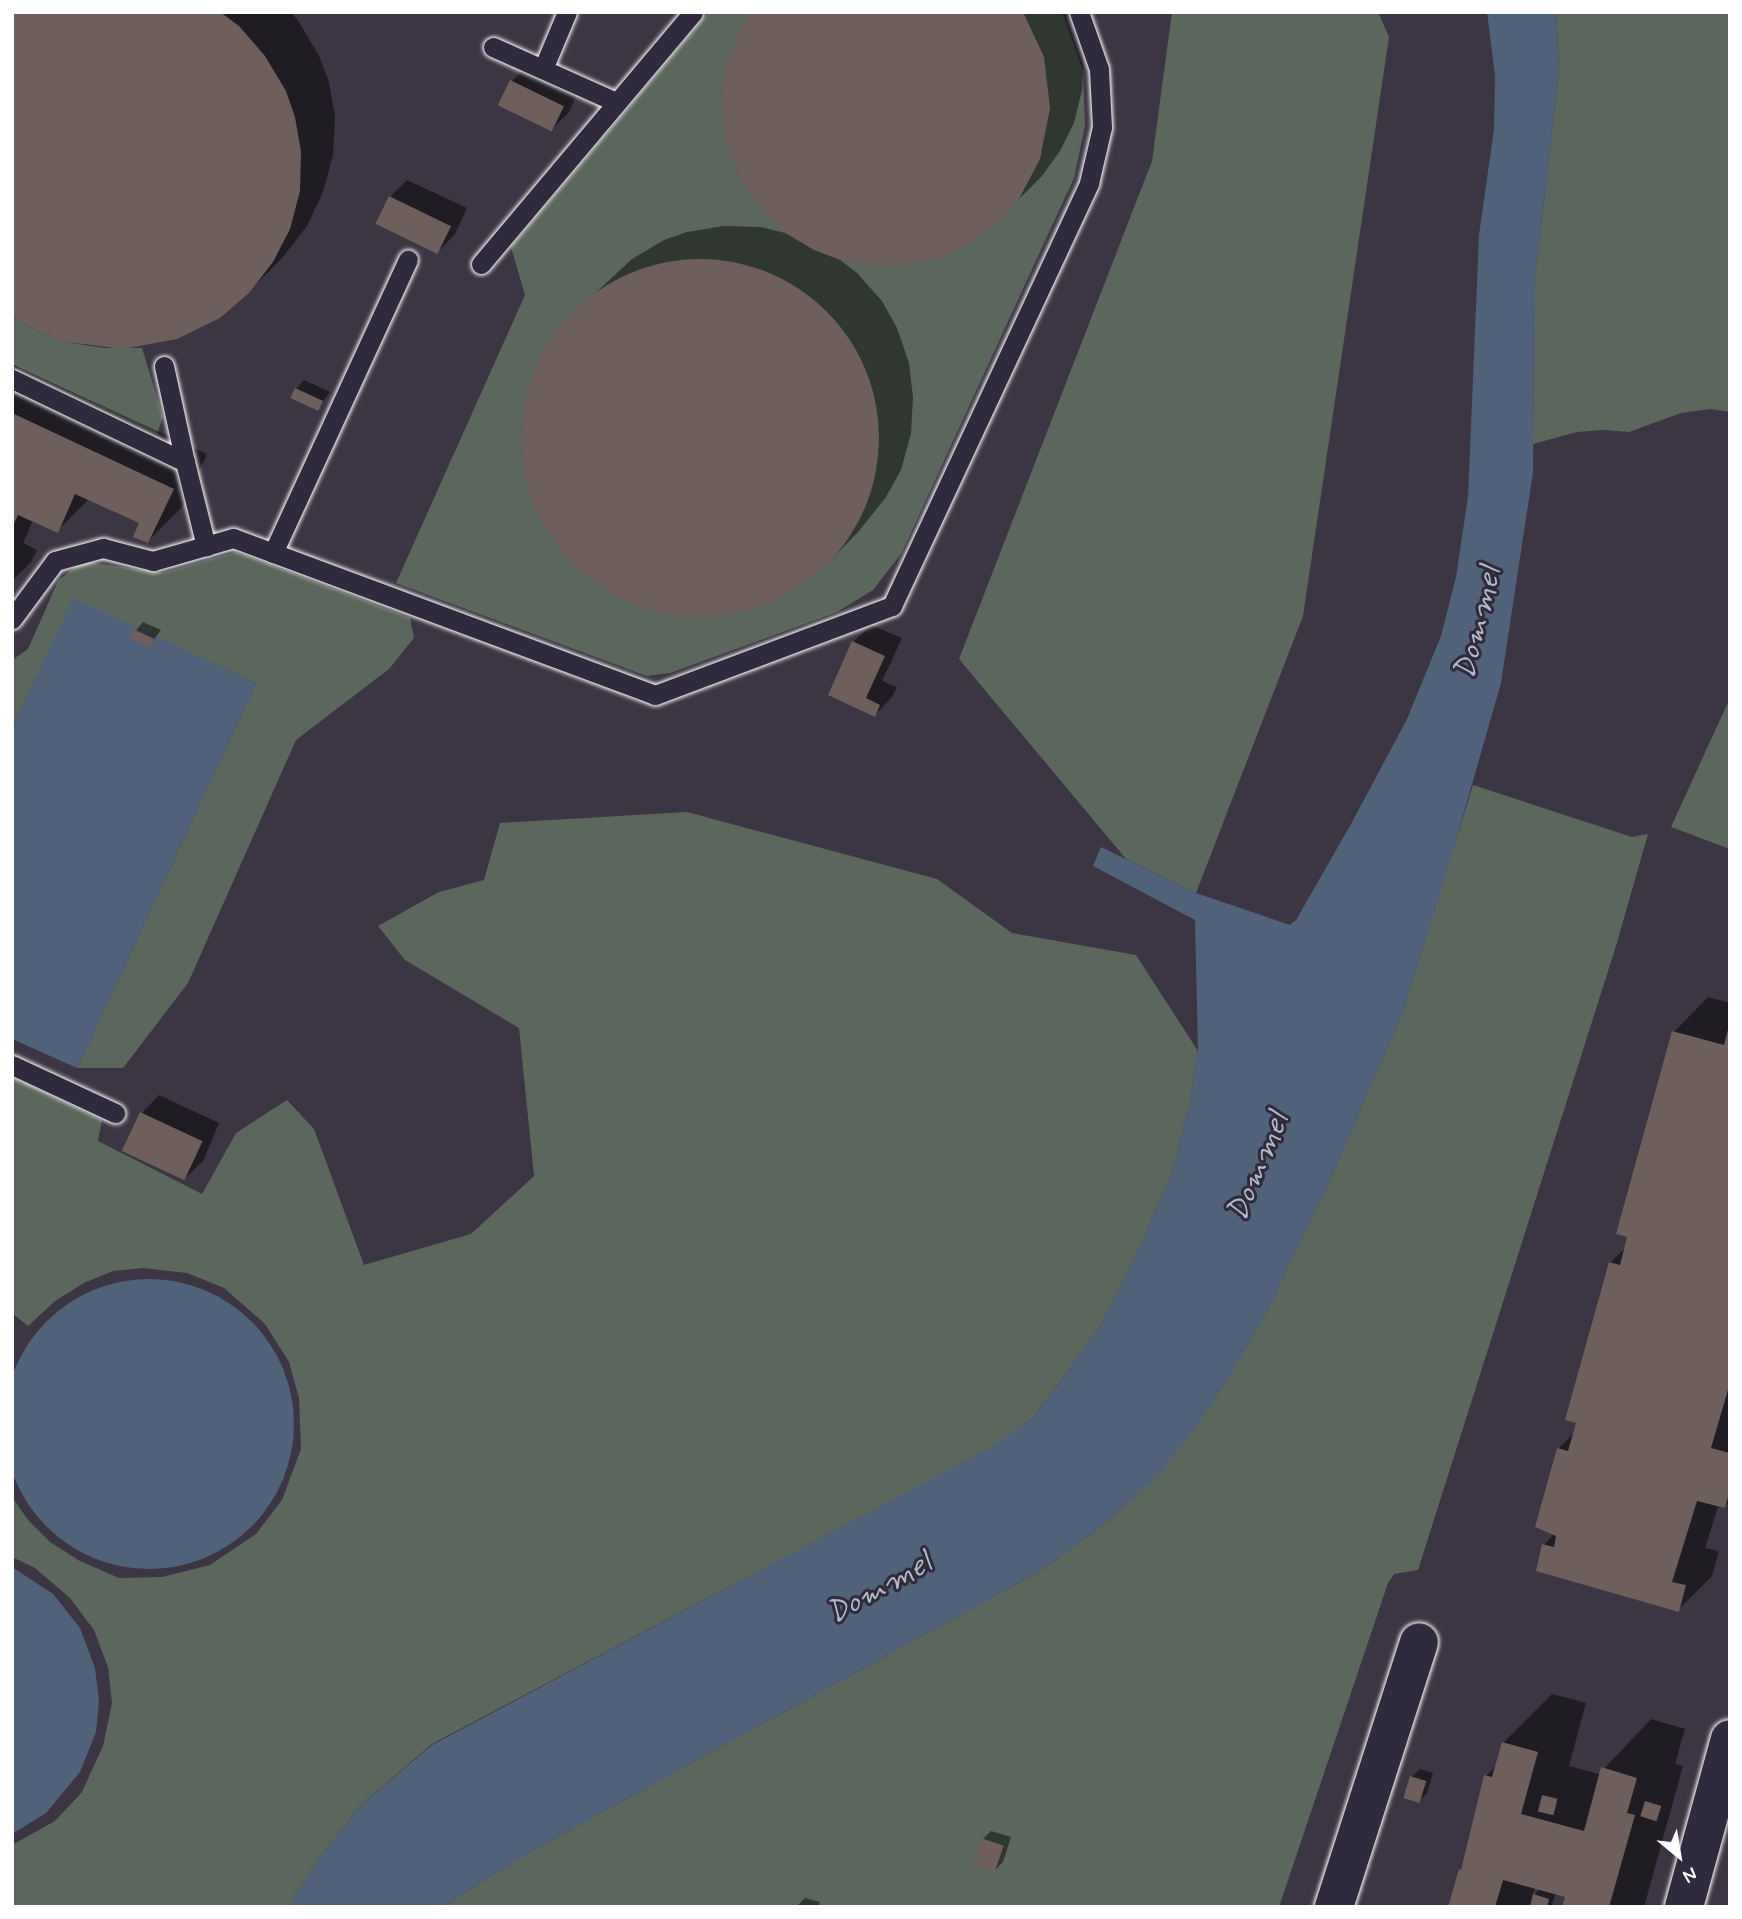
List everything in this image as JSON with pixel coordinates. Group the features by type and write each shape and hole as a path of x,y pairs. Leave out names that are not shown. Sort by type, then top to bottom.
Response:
{"street":[{"path":"1334,1907 1419,1642"},
{"path":"1684,1907 1730,1739"}],"lane":[{"path":"542,69 567,12"},
{"path":"481,264 693,12"},
{"path":"12,619 55,561 103,548 153,561 233,538 655,695 892,606 1089,183 1102,127 1099,69 1079,12"},
{"path":"493,47 616,102"},
{"path":"273,553 408,260"},
{"path":"164,366 206,546"},
{"path":"12,379 185,462"},
{"path":"12,1065 116,1113"}],"green space":[{"path":"709,12 1062,12 1083,71 1085,126 1074,178 901,554 873,590 837,612 670,673 647,676 396,583 525,295 511,247"},
{"path":"1172,12 1378,12 1389,37 1303,616 1196,893 1126,859 959,659 1152,161"},
{"path":"1556,12 1730,12 1730,412 1711,409 1681,413 1629,432 1577,432 1533,444 1534,286 1559,70"},
{"path":"12,316 36,330 66,342 104,348 142,348 163,417 157,434 12,364"},
{"path":"236,552 410,618 414,638 389,669 296,740 188,983 123,1068 77,1068 256,683 73,599 12,728 12,660 28,649 58,581 82,561 162,573"},
{"path":"1730,698 1730,849 1671,827"},
{"path":"1473,785 1632,837 1648,834 1616,946 1418,1570 1394,1574 1388,1583 1279,1907 442,1907 526,1854 1043,1569 1109,1520 1160,1472 1211,1405 1265,1315 1331,1177 1403,1011"},
{"path":"687,812 937,879 1012,933 1136,955 1198,1051 1189,1107 1172,1172 1134,1260 1101,1325 1033,1418 991,1448 432,1744 362,1804 323,1853 288,1907 12,1907 12,1845 55,1821 82,1792 103,1746 112,1703 108,1667 94,1630 70,1598 35,1568 12,1557 12,1497 28,1520 50,1542 80,1561 119,1578 162,1577 210,1565 256,1534 282,1500 301,1449 299,1398 289,1362 265,1324 224,1288 187,1273 143,1268 113,1271 84,1283 55,1301 28,1326 12,1313 12,1077 102,1120 98,1141 202,1194 236,1133 287,1100 314,1129 364,1265 471,1234 534,1176 519,1028 405,960 378,926 439,892 484,880 500,823"}],"water":[{"name":"Dommel","path":"1487,12 1556,12 1559,70 1534,286 1533,472 1501,683 1403,1011 1331,1177 1265,1315 1211,1405 1160,1473 1109,1520 1043,1569 526,1854 442,1907 288,1907 323,1853 362,1804 432,1745 991,1447 1033,1418 1101,1325 1134,1260 1172,1172 1189,1107 1198,1051 1195,920 1093,866 1101,847 1196,893 1290,925 1296,920 1351,824 1407,719 1441,636 1456,577 1468,497 1479,235 1494,129 1495,76"},
{"path":"73,598 256,683 77,1068 12,1039 12,728"},
{"path":"163,1279 191,1285 218,1296 252,1321 270,1343 283,1368 292,1396 292,1452 283,1480 270,1505 252,1527 230,1545 205,1558 177,1567 135,1569 107,1563 80,1552 46,1527 28,1505 15,1480 6,1452 4,1410 10,1382 21,1355 46,1321 68,1303 93,1290 121,1281"},
{"path":"12,1567 53,1594 80,1628 95,1668 99,1700 96,1732 80,1772 46,1813 12,1834"}],"building":[{"path":"14,12 220,12 239,26 265,56 286,91 295,117 301,152 300,191 290,229 273,262 249,293 220,318 177,339 123,349 66,342 36,330 12,316"},
{"path":"748,12 1023,12 1044,57 1050,108 1040,159 1019,199 998,223 973,242 942,257 908,265 874,266 843,261 814,250 787,234 762,210 743,184 730,155 723,125 722,91 726,62"},
{"path":"510,80 564,106 552,131 498,105"},
{"path":"389,196 451,226 437,254 375,224"},
{"path":"700,259 735,262 769,272 800,289 827,311 849,338 866,369 876,403 879,438 876,473 866,507 849,538 827,565 800,587 769,604 735,614 700,617 665,614 631,604 600,587 573,565 551,538 534,507 524,473 521,438 524,403 534,369 551,338 573,311 600,289 631,272 665,262"},
{"path":"295,388 323,401 318,411 290,398"},
{"path":"12,413 174,489 148,543 133,537 139,523 75,494 58,533 18,515 12,528"},
{"path":"133,629 154,639 150,648 129,638"},
{"path":"852,641 885,656 866,698 880,705 875,717 828,695"},
{"path":"1729,1026 1730,1383 1711,1448 1730,1453 1730,1490 1725,1508 1697,1501 1672,1582 1686,1585 1679,1612 1536,1571 1542,1544 1554,1547 1556,1536 1535,1527 1557,1448 1568,1451 1576,1423 1565,1420 1609,1262 1620,1265 1627,1237 1616,1234 1672,1031 1724,1045"},
{"path":"140,1112 203,1141 184,1180 122,1151"},
{"path":"1502,1742 1538,1752 1521,1814 1584,1831 1601,1767 1637,1778 1627,1813 1635,1815 1609,1907 1562,1907 1565,1897 1503,1880 1495,1907 1448,1907 1459,1869 1461,1870 1484,1775 1492,1777"},
{"path":"1410,1776 1426,1781 1420,1803 1403,1798"},
{"path":"1542,1795 1558,1799 1553,1815 1538,1811"},
{"path":"1645,1801 1661,1806 1657,1821 1640,1816"},
{"path":"981,1838 1004,1846 995,1872 972,1864"},
{"path":"1533,1894 1549,1899 1547,1907 1530,1907"}]}
